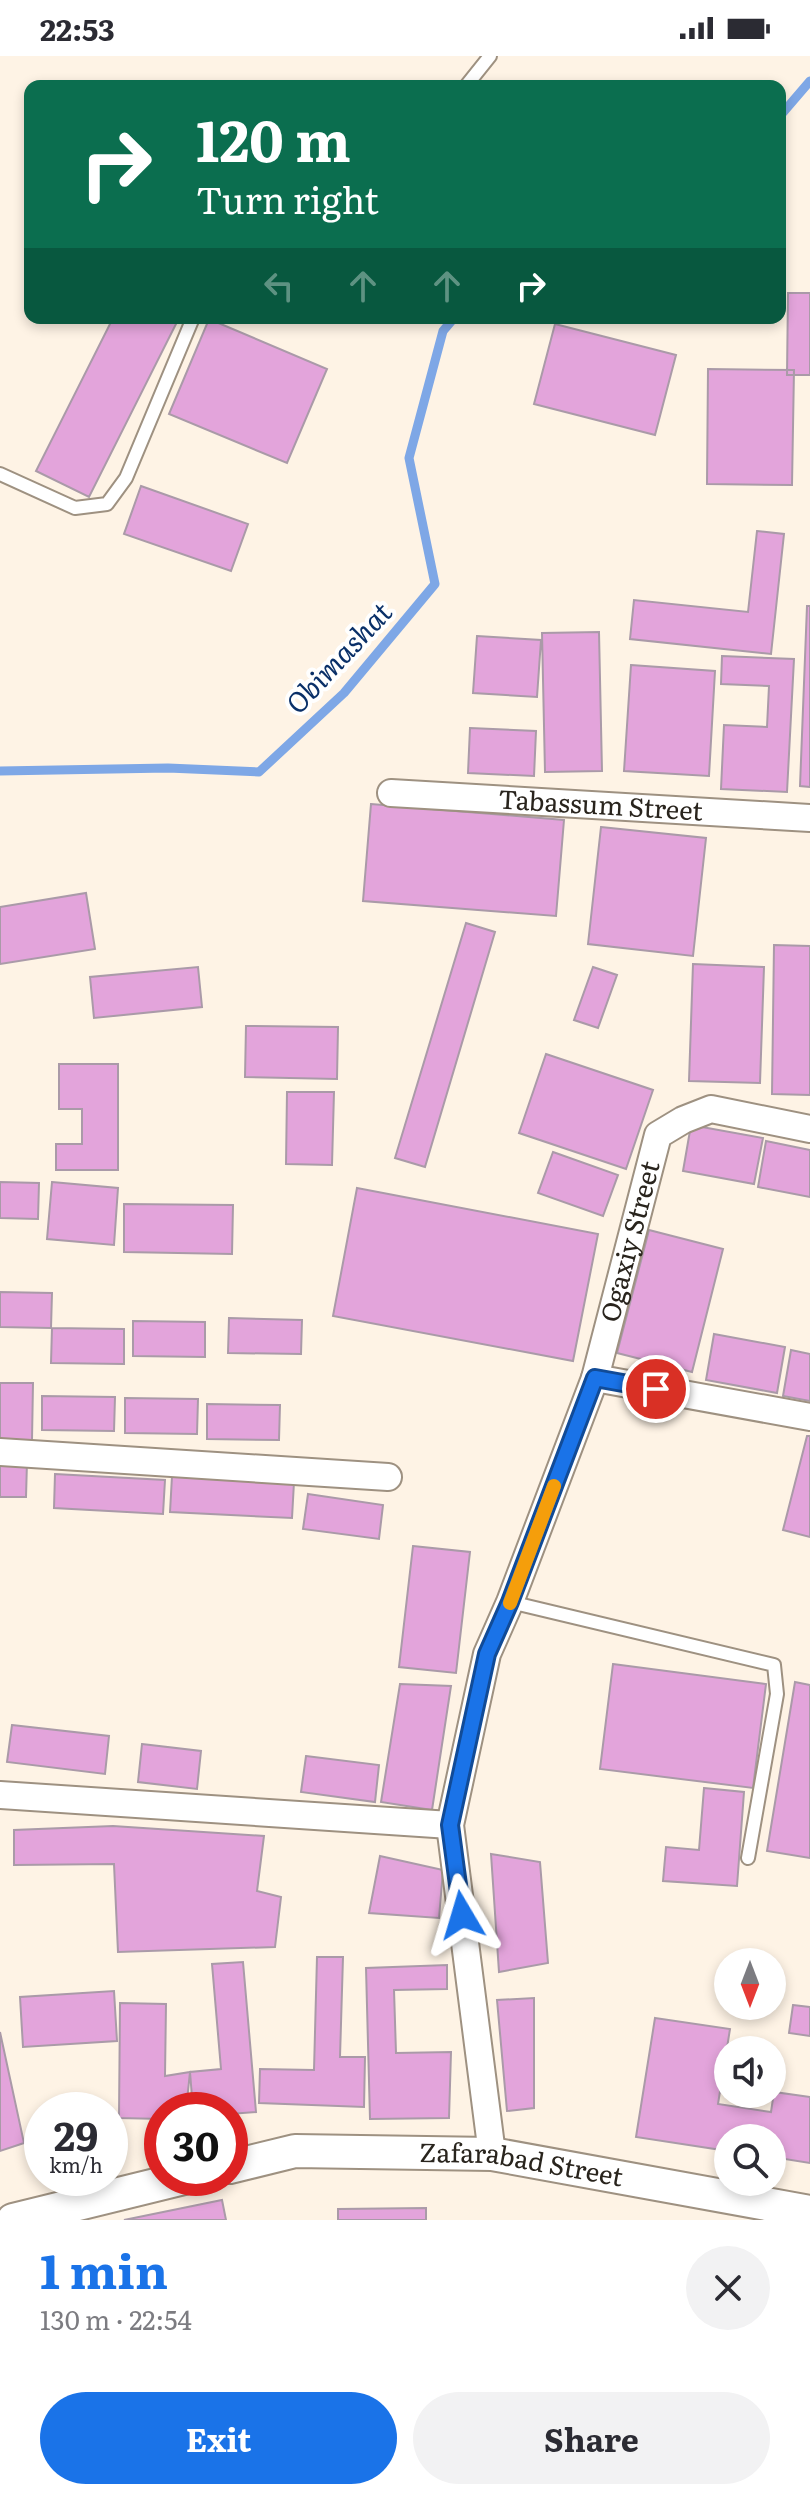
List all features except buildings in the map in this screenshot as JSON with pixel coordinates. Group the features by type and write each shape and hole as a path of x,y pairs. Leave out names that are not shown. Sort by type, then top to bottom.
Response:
{"street":[{"name":"Tabassum Street","path":"391,793 810,818"},
{"name":"Ogaxiy Street","path":"492,2154 450,1825 487,1654 510,1602 595,1378 658,1135 683,1120 711,1109 810,1129"},
{"path":"595,1378 810,1417"},
{"path":"0,1452 388,1477"},
{"path":"0,1795 450,1825"},
{"name":"Zafarabad Street","path":"248,2163 295,2151 492,2154 810,2212"},
{"path":"13,2220 144,2188"}],"lane":[{"path":"471,80 490,56"},
{"path":"0,474 75,508 107,504 126,478 190,324"},
{"path":"510,1602 774,1665 777,1694 748,1858"}],"waterway":[{"name":"Obimashat","path":"786,109 810,81"},
{"name":"Obimashat","path":"0,771 168,768 259,772 344,693 435,584 409,458 443,331 449,324"}],"slow traffic":[{"path":"510,1603 554,1486"}],"route":[{"path":"462,1915 450,1825 487,1654 510,1602 595,1378 656,1389"}]}
